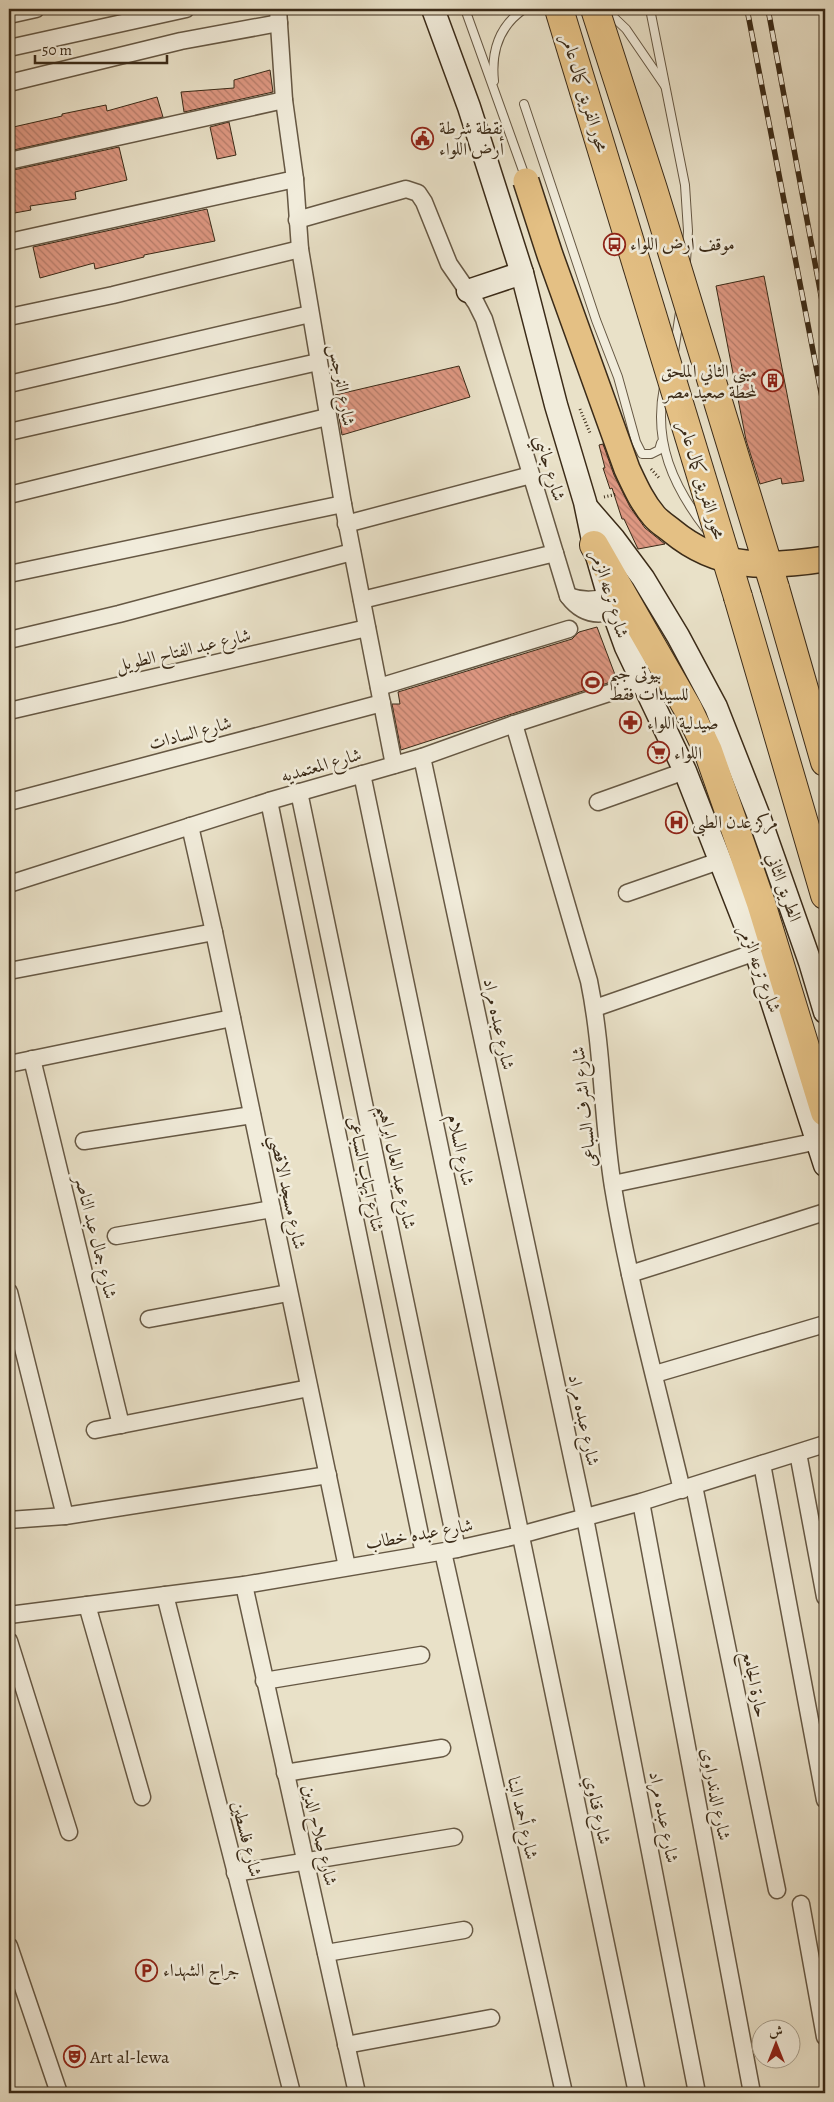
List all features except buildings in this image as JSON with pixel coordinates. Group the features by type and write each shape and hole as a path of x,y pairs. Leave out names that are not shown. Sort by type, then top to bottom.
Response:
{"highway":[{"name":"محور الفريق كمال عامر","path":"559,9 738,597 825,895"},
{"name":"محور الفريق كمال عامر","path":"595,9 653,189 778,597 825,762"},
{"path":"594,545 688,709 708,751 764,912 825,1112"}],"main road":[{"path":"526,181 550,255 627,469 640,496 655,517 682,540 708,554 734,562 765,565 825,559"}],"street":[{"path":"9,15 36,9"},
{"path":"9,48 186,9"},
{"name":"شارع ترعه الزمر","path":"433,9 469,107 522,273 556,405 586,506 594,545 610,603 626,647 685,771 718,861 756,952 825,1165"},
{"path":"9,83 279,16"},
{"name":"شارع النرجس","path":"279,16 284,100 295,179 300,249 342,504 394,765"},
{"path":"9,161 284,100"},
{"path":"9,242 295,179"},
{"name":"شارع جانبي","path":"297,220 406,189 418,193 424,202 446,259 472,297 484,319 568,596 610,603"},
{"path":"9,317 113,295 300,249"},
{"path":"472,297 522,273"},
{"path":"9,384 310,314"},
{"path":"9,432 318,362"},
{"path":"9,495 327,417"},
{"path":"346,524 532,475"},
{"path":"9,574 342,504"},
{"name":"الطريق الثاني","path":"586,506 643,578 678,636 716,707 758,814 810,962 825,1012"},
{"path":"9,640 119,614 352,552"},
{"path":"362,600 555,553"},
{"name":"شارع عبد الفتاح الطويل","path":"9,711 367,628"},
{"name":"شارع السادات","path":"9,802 380,695 569,629"},
{"name":"شارع المعتمديه","path":"9,884 269,801 422,757 514,724 643,682"},
{"name":"شارع اشرف السباعى","path":"514,724 589,981 595,1008 604,1116 613,1184 630,1274 655,1374 688,1488"},
{"name":"شارع عبده مراد","path":"422,757 585,1518 697,2093"},
{"path":"598,802 685,771"},
{"name":"شارع السلام","path":"362,774 520,1535"},
{"name":"شارع عبد العال ابراهيم","path":"299,792 450,1550"},
{"name":"شارع ايهاب السباعى","path":"269,801 424,1554"},
{"name":"شارع مسجد الاقصي","path":"190,826 214,932 288,1293 347,1567"},
{"path":"627,892 718,861"},
{"path":"9,971 214,932"},
{"path":"595,1008 756,952"},
{"path":"9,1064 232,1018"},
{"name":"شارع جمال عبد الناصر","path":"32,1059 121,1424"},
{"path":"84,1141 252,1115"},
{"path":"613,1184 818,1141"},
{"path":"116,1236 272,1209"},
{"path":"630,1274 825,1212"},
{"path":"9,1292 65,1516"},
{"path":"149,1319 288,1293"},
{"path":"655,1374 825,1324"},
{"path":"95,1430 309,1388"},
{"name":"شارع عبده خطاب","path":"9,1615 244,1585 450,1550 520,1535 585,1518 688,1488 825,1444"},
{"path":"798,1453 825,1597"},
{"path":"762,1464 825,1800"},
{"path":"9,1520 65,1516 328,1476"},
{"name":"حارة الجامع","path":"688,1488 777,1890"},
{"name":"شارع الدندراوى","path":"641,1502 752,2093"},
{"name":"شارع قناوي","path":"520,1535 637,2093"},
{"name":"شارع أحمد البنا","path":"450,1550 564,2093"},
{"name":"شارع صلاح الدين","path":"244,1585 264,1681 358,2093"},
{"name":"شارع فلسطين","path":"165,1595 292,2093"},
{"path":"87,1605 142,1797"},
{"path":"9,1641 69,1832"},
{"path":"264,1681 422,1655"},
{"path":"285,1773 442,1748"},
{"path":"235,1873 454,1837"},
{"path":"801,1904 825,2037"},
{"path":"326,1953 464,1930"},
{"path":"9,1946 59,2093"},
{"path":"346,2046 491,2018"}],"lane":[{"path":"466,9 526,181"},
{"path":"494,90 492,66 498,41 512,19 524,9"},
{"path":"606,9 626,29 667,90"},
{"path":"650,9 685,185 688,231 676,339 660,409 662,441 675,480 690,509 718,547 745,596 754,620"},
{"path":"524,104 596,320 618,377 636,442 642,454 651,454 660,450 662,441"},
{"path":"759,638 788,737"}],"railway":[{"path":"747,9 825,413"},
{"path":"768,9 825,317"}],"place":[{"name":"نقطة شرطة أرض اللواء","path":"423,138"},
{"name":"موقف ارض اللواء","path":"614,244"},
{"name":"مبني الثاني الملحق لمحطة صعيد مصر","path":"773,381"},
{"name":"بيوتى جيم للسيدات فقط","path":"593,683"},
{"name":"صيدلية اللواء","path":"631,723"},
{"name":"اللواء","path":"658,753"},
{"name":"مركز عدن الطبى","path":"676,822"},
{"name":"جراج الشهداء","path":"147,1970"},
{"name":"Art al-lewa","path":"74,2057"}]}
